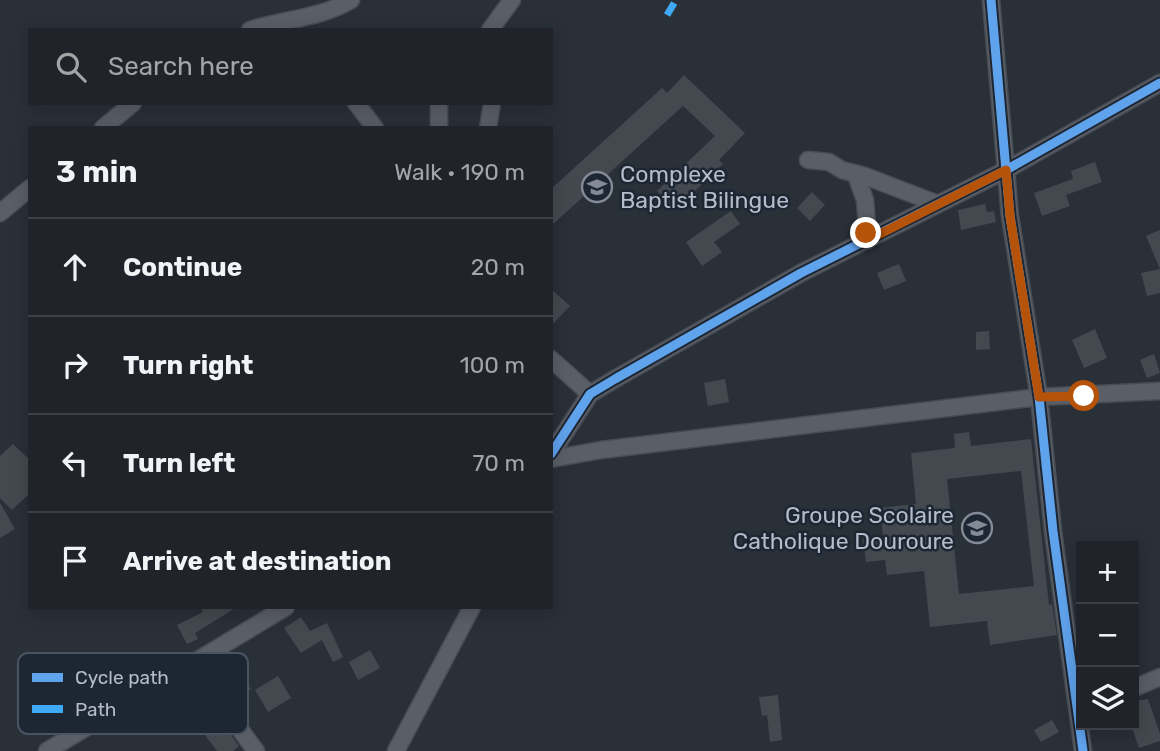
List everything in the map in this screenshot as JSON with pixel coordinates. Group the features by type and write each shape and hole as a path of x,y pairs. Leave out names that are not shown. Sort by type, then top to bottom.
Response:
{"street":[{"path":"279,26 318,22 332,10 351,0"},
{"path":"496,26 512,0"},
{"path":"991,0 1012,229 1039,397 1053,531 1076,688"},
{"path":"553,453 590,394 801,273 1006,170 1160,83"},
{"path":"105,126 131,105"},
{"path":"358,105 373,126"},
{"path":"439,105 439,126"},
{"path":"488,126 492,105"},
{"path":"808,160 829,162 842,170 938,204"},
{"path":"856,175 864,200 868,240"},
{"path":"0,213 28,190"},
{"path":"553,361 590,394"},
{"path":"553,456 1039,397 1160,391"},
{"path":"211,653 283,609"},
{"path":"396,751 471,609"},
{"path":"1139,686 1160,677"},
{"path":"1081,730 1083,751"},
{"path":"47,751 76,734"},
{"path":"244,734 257,751"}],"building":[{"path":"684,75 745,133 719,160 723,164 675,210 657,191 715,136 683,106 553,224 553,187 662,88 667,93"},
{"path":"1095,162 1102,182 1066,195 1070,206 1042,216 1034,193 1073,179 1071,171"},
{"path":"812,192 825,205 810,221 797,208"},
{"path":"985,204 987,212 994,211 996,222 961,230 958,210"},
{"path":"731,211 740,224 714,242 722,252 702,266 686,242"},
{"path":"1160,230 1160,269 1146,236"},
{"path":"899,264 906,281 884,290 877,273"},
{"path":"1160,269 1160,293 1147,296 1141,273"},
{"path":"553,291 570,306 553,324"},
{"path":"1095,329 1107,358 1084,368 1072,340"},
{"path":"989,331 990,349 976,350 976,332"},
{"path":"1154,354 1160,373 1147,378 1140,360"},
{"path":"725,379 729,402 708,406 704,383"},
{"path":"969,432 971,446 1031,439 1049,605 1052,604 1057,635 990,645 987,621 930,627 924,571 887,575 885,560 866,562 863,539 883,537 880,508 916,504 911,453 955,448 954,434","holes":["1021,471 1034,586 959,594 947,479"]},
{"path":"13,444 28,458 28,495 12,510 0,498 0,456"},
{"path":"0,503 15,529 0,538"},
{"path":"201,609 234,609 195,633 198,639 187,644 177,625 203,612"},
{"path":"301,617 310,631 327,623 343,657 333,662 322,640 301,653 284,628"},
{"path":"370,650 380,668 358,680 349,662"},
{"path":"278,676 291,698 268,712 255,690"},
{"path":"778,695 782,740 770,742 767,715 762,716 759,697"},
{"path":"1148,699 1160,741 1139,748 1133,730 1139,730 1139,700"},
{"path":"1052,720 1059,732 1041,742 1034,730"},
{"path":"204,734 230,734 239,746 233,751 217,751"}],"marked path":[{"path":"667,15 676,0"}],"cycle path":[{"path":"991,0 1010,216 1039,397 1053,531 1083,751"},
{"path":"553,451 590,394 801,273 1006,170 1160,83"}],"place":[{"name":"Complexe Baptist Bilingue","path":"597,187"},
{"name":"Groupe Scolaire Catholique Douroure","path":"977,528"}],"route":[{"path":"866,233 868,240 1006,170 1010,216 1039,397 1084,396"}]}
